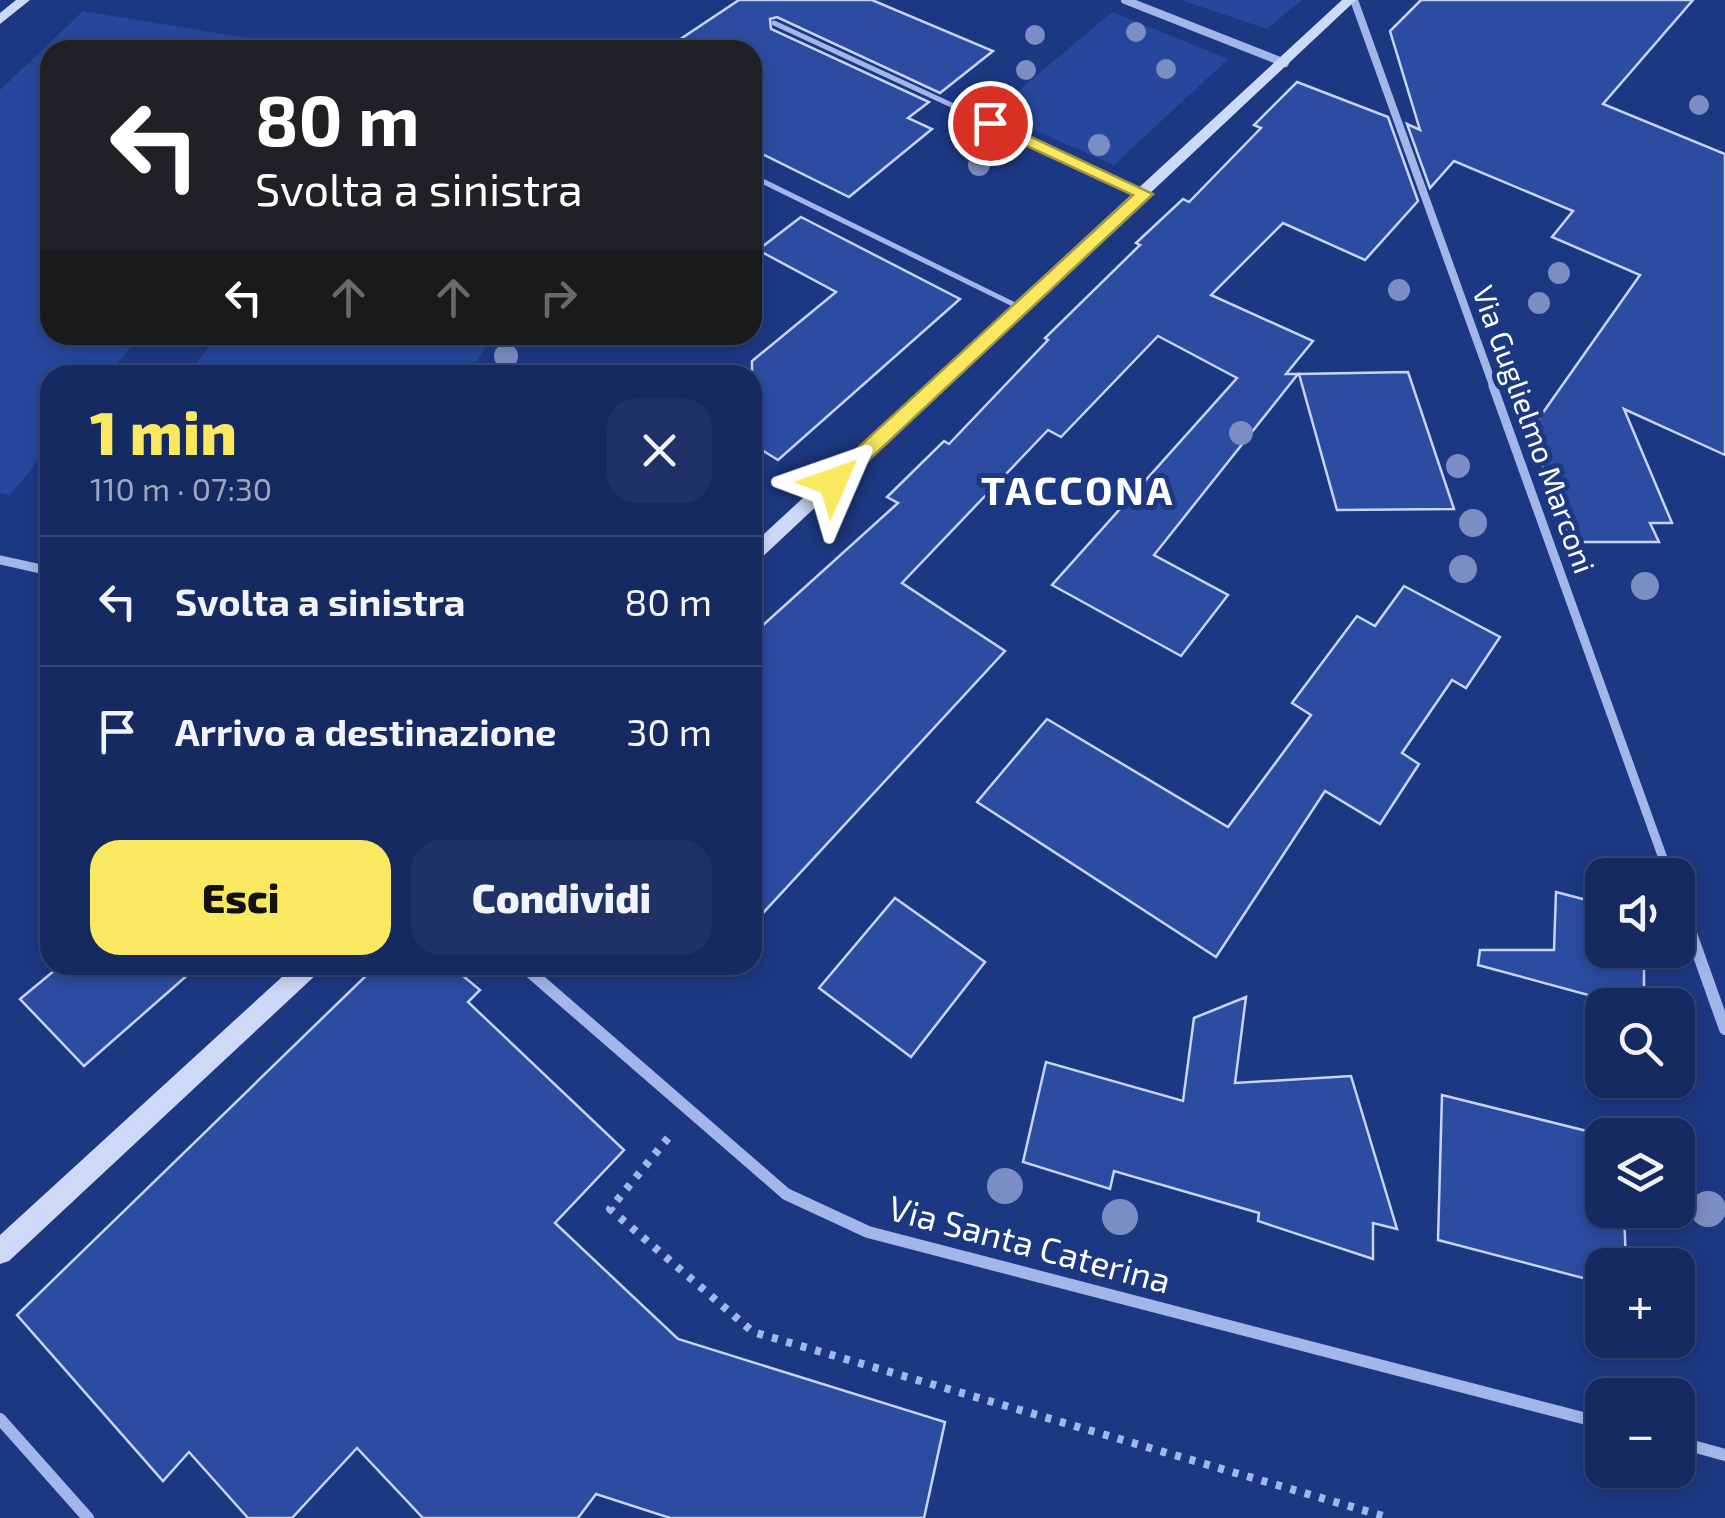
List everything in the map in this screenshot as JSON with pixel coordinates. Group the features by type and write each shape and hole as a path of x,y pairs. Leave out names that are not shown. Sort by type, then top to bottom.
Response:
{"street":[{"path":"0,20 24,0"},
{"path":"1125,0 1286,64"},
{"path":"762,547 1352,0"},
{"name":"Via Guglielmo Marconi","path":"1352,0 1664,858"},
{"path":"0,560 40,569"},
{"path":"1695,945 1725,1029"},
{"path":"0,1252 300,975"},
{"name":"Via Santa Caterina","path":"534,975 786,1194 868,1232 1585,1419"},
{"path":"0,1420 88,1518"},
{"path":"1695,1447 1725,1455"}],"lane":[{"path":"774,23 1144,194"},
{"path":"762,181 1021,308"}],"path":[{"path":"690,1111 610,1209 753,1332 1390,1518"}],"shaded area":[{"path":"1181,0 1302,0 1267,29"},
{"path":"83,11 258,40 53,40"},
{"path":"1112,12 1228,59 1114,165 993,112"},
{"path":"40,52 40,345 132,345 116,365 40,365 40,458 10,495 0,493 0,90"},
{"path":"210,345 487,345 474,365 195,365"}],"building":[{"path":"739,0 872,0 993,51 940,93 777,17 770,19 771,29 929,102 908,118 932,129 849,197 762,154 762,40 679,40"},
{"path":"1421,0 1693,0 1603,104 1725,154 1725,455 1624,409 1672,523 1650,523 1659,542 1570,542 1530,431 1640,275 1552,237 1573,211 1454,161 1430,188 1407,124 1420,130 1390,31"},
{"path":"1297,82 1388,117 1418,201 1365,260 1283,223 1211,295 1313,341 1286,374 1298,374 1154,555 1228,595 1181,656 1052,585 1237,378 1158,336 1061,437 1048,430 902,583 1005,651 762,914 762,626 898,503 887,497 944,441 949,444 1048,340 1045,338 1140,245 1136,243 1183,199 1189,202 1261,128 1254,125"},
{"path":"801,217 960,299 778,460 762,450 762,365 752,365 752,361 836,292 762,252 762,247"},
{"path":"1408,372 1454,509 1337,510 1299,374"},
{"path":"1404,586 1500,637 1466,688 1452,680 1402,753 1419,764 1380,824 1325,791 1216,957 977,802 1047,719 1228,827 1311,715 1292,703 1357,616 1375,626"},
{"path":"1556,892 1585,900 1585,968 1644,968 1644,988 1585,988 1585,994 1478,965 1480,950 1554,950"},
{"path":"895,898 985,962 911,1057 819,988"},
{"path":"49,975 188,975 84,1066 20,999"},
{"path":"367,975 462,975 480,990 468,1002 624,1150 555,1223 678,1339 945,1422 924,1518 670,1518 596,1494 578,1518 423,1518 357,1448 292,1518 248,1518 189,1452 163,1481 17,1315"},
{"path":"1246,997 1235,1083 1351,1076 1397,1229 1373,1223 1373,1259 1258,1221 1259,1213 1114,1171 1110,1189 1023,1162 1046,1062 1183,1101 1194,1018"},
{"path":"1442,1095 1585,1131 1585,1228 1625,1228 1625,1248 1585,1248 1585,1279 1438,1240"}],"district":[{"name":"TACCONA","path":"1078,489"}],"route":[{"path":"833,482 1144,194 990,123"}]}
